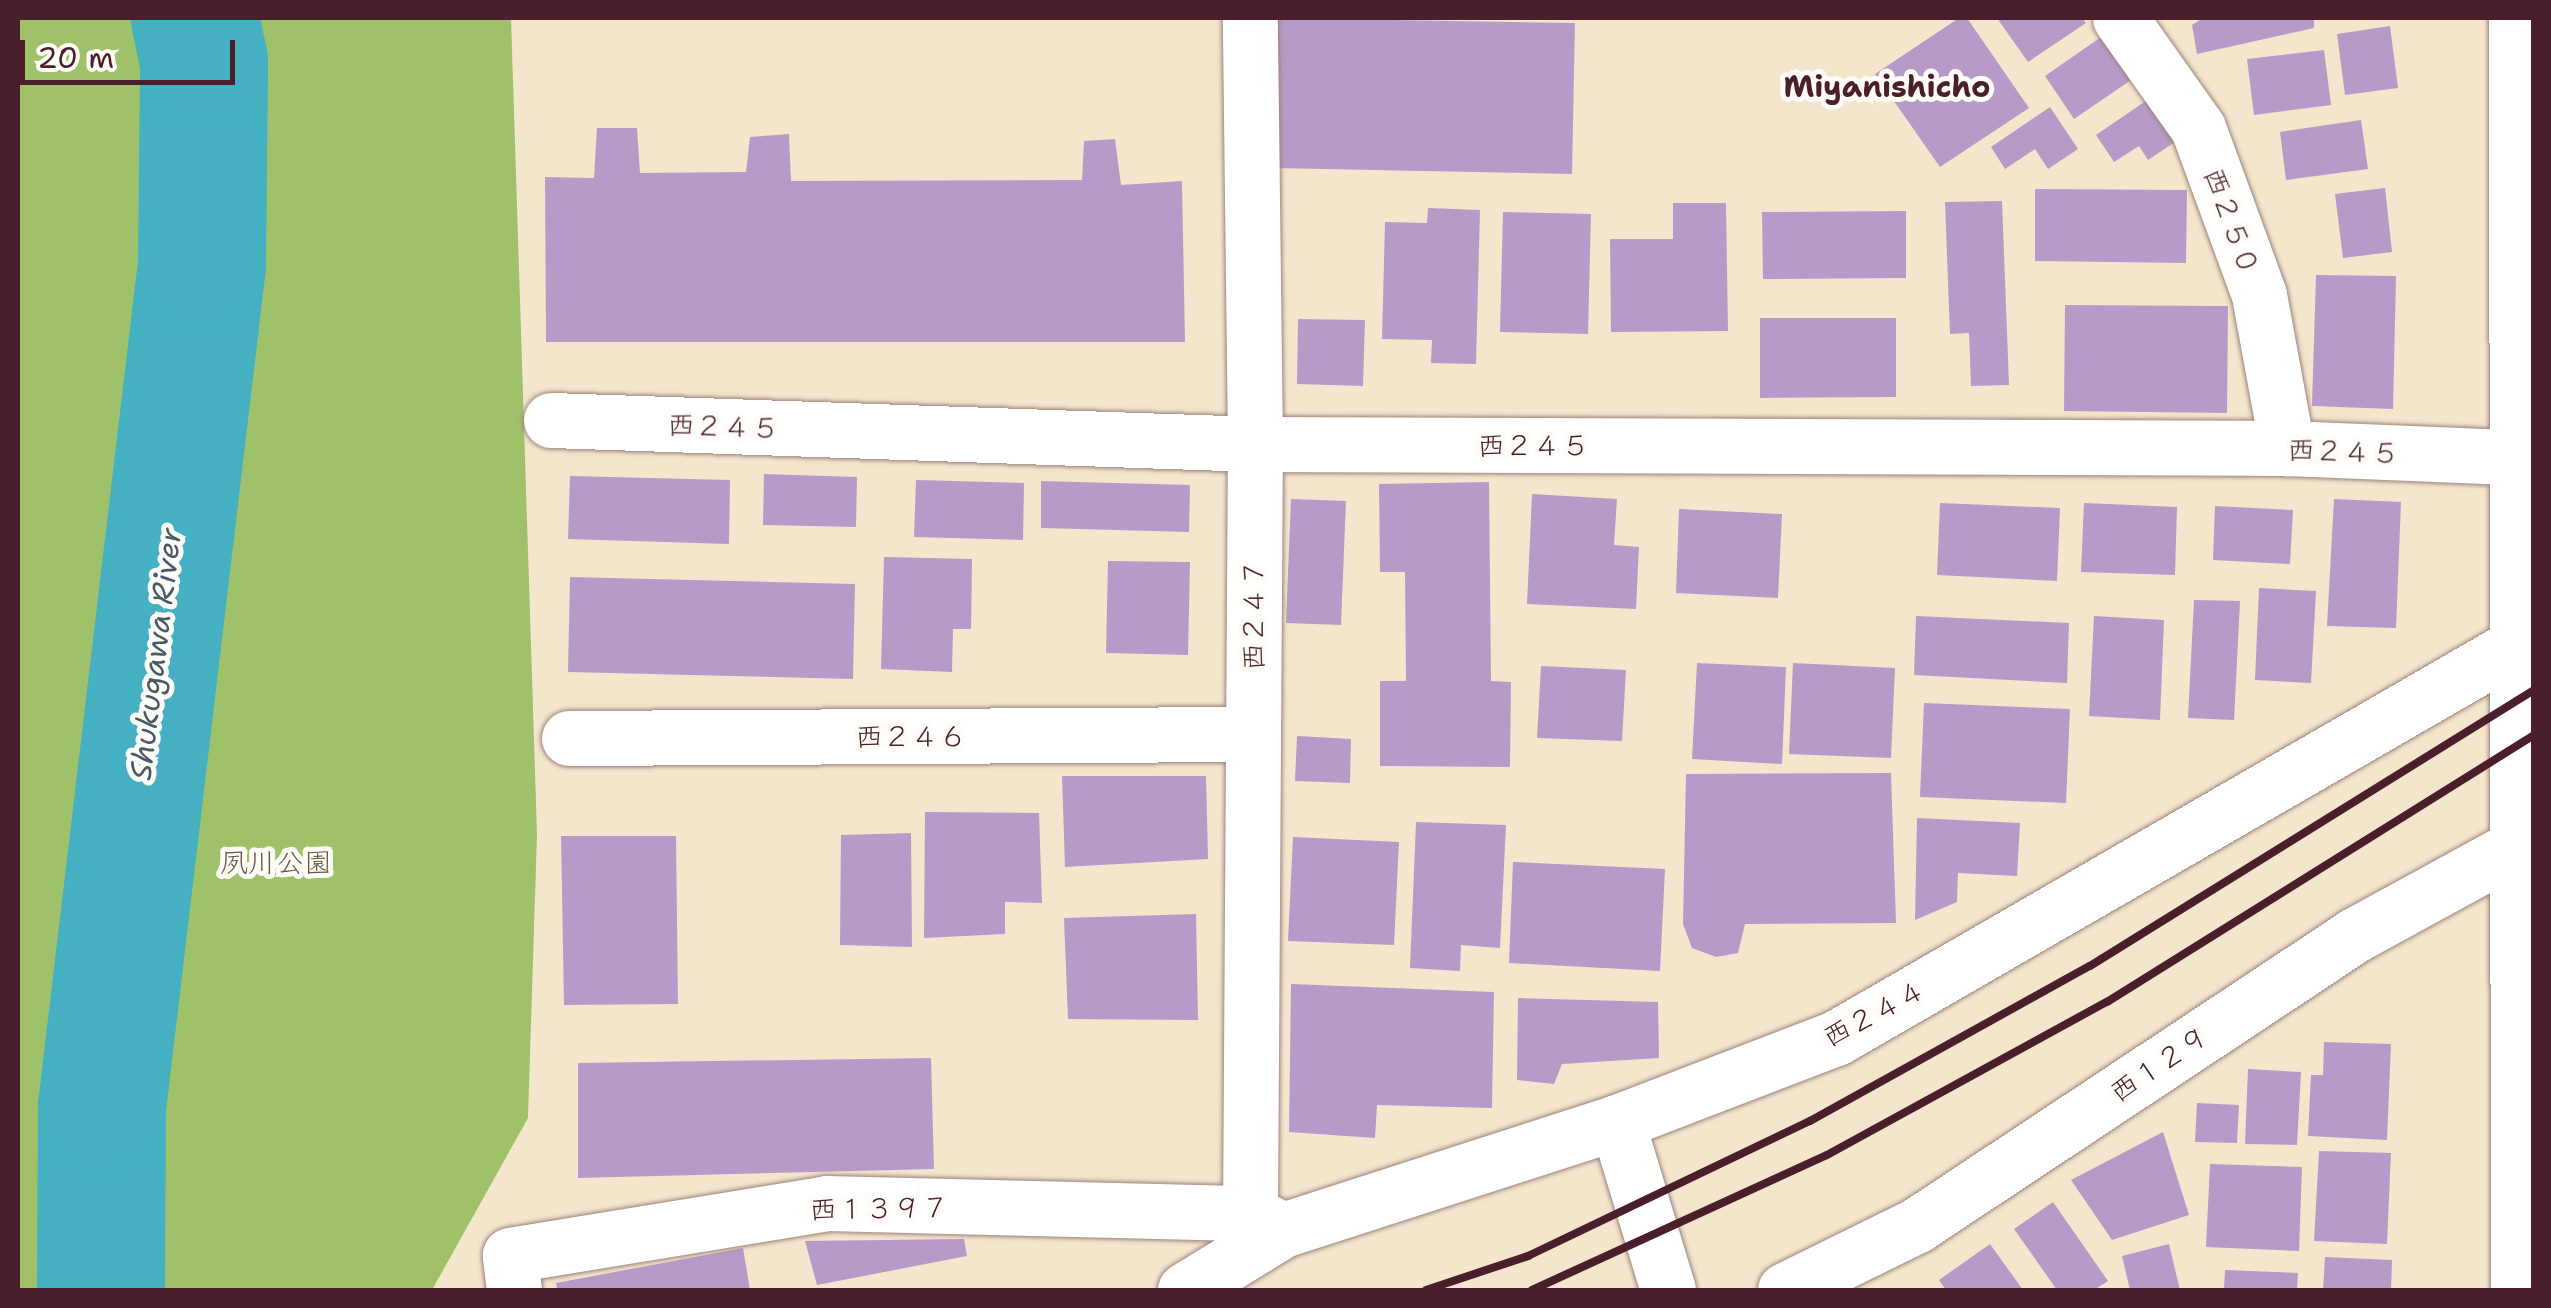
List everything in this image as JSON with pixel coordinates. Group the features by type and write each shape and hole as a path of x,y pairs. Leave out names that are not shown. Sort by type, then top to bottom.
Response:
{"street":[{"name":"西２４７","path":"1250,18 1255,444 1252,734 1266,1222"},
{"name":"西２５０","path":"2120,18 2198,128 2259,295 2287,448"},
{"path":"2516,18 2514,458 2527,639 2518,1290"},
{"name":"西２４５","path":"551,420 1255,444 2287,448 2514,458"},
{"name":"西２４４","path":"1185,1290 1266,1222 1617,1122 1836,1038 2527,639"},
{"name":"西２４６","path":"569,738 1252,734"},
{"name":"西１２９","path":"1785,1290 1916,1225 2355,934 2527,841"},
{"path":"1617,1122 1668,1290"},
{"name":"西１３９７","path":"514,1290 510,1255 826,1204 1266,1222"}],"green space":[{"name":"夙川公園","path":"18,18 511,18 537,834 528,1118 432,1290 18,1290"}],"building":[{"path":"1276,18 1575,23 1572,174 1272,168"},
{"path":"1959,18 1967,18 2029,108 1940,167 1875,74"},
{"path":"1997,18 2082,18 2086,23 2028,62"},
{"path":"2203,18 2314,18 2314,28 2197,54 2192,25"},
{"path":"2390,26 2398,88 2345,95 2337,34"},
{"path":"2104,35 2134,78 2074,119 2045,76"},
{"path":"2324,50 2331,105 2254,115 2247,59"},
{"path":"2156,94 2184,136 2148,160 2139,146 2114,162 2096,135"},
{"path":"2050,107 2078,149 2048,169 2035,149 2005,169 1991,147"},
{"path":"2361,120 2368,169 2286,180 2280,132"},
{"path":"597,128 637,128 640,173 746,172 750,137 789,134 791,181 1082,180 1084,141 1115,139 1121,185 1182,181 1185,342 546,342 545,177 594,178"},
{"path":"2385,188 2392,252 2343,258 2335,194"},
{"path":"2035,189 2187,190 2186,263 2035,261"},
{"path":"2002,201 2009,385 1971,386 1969,333 1950,334 1945,202"},
{"path":"1673,203 1726,203 1728,331 1611,332 1610,239 1673,239"},
{"path":"1428,208 1480,210 1476,364 1431,363 1432,340 1382,339 1385,222 1427,223"},
{"path":"1906,211 1906,278 1763,279 1762,212"},
{"path":"1503,212 1591,214 1588,334 1500,332"},
{"path":"2316,275 2396,276 2393,409 2312,406"},
{"path":"2065,305 2228,306 2227,413 2064,411"},
{"path":"1760,318 1896,318 1896,397 1760,398"},
{"path":"1298,319 1365,320 1363,386 1297,384"},
{"path":"764,474 857,477 856,527 763,525"},
{"path":"570,476 730,480 729,544 568,539"},
{"path":"916,480 1024,483 1023,540 914,537"},
{"path":"1041,481 1190,485 1189,532 1041,528"},
{"path":"1489,482 1491,681 1511,682 1510,767 1380,766 1380,681 1406,681 1405,572 1380,572 1379,484"},
{"path":"1532,494 1617,499 1614,545 1639,547 1636,609 1527,604"},
{"path":"1291,499 1346,501 1341,625 1286,623"},
{"path":"2334,499 2401,502 2396,628 2327,626"},
{"path":"1940,503 2060,508 2057,581 1937,575"},
{"path":"2084,503 2177,507 2175,575 2081,572"},
{"path":"2215,506 2293,510 2290,564 2213,560"},
{"path":"1679,509 1782,514 1778,598 1676,593"},
{"path":"884,557 972,559 971,629 953,629 952,672 881,669"},
{"path":"1108,561 1190,562 1188,655 1106,653"},
{"path":"570,577 855,584 853,679 568,672"},
{"path":"2259,588 2316,591 2311,683 2255,680"},
{"path":"2194,600 2240,601 2234,720 2188,718"},
{"path":"1916,616 2069,623 2067,683 1914,675"},
{"path":"2094,616 2164,620 2160,720 2089,716"},
{"path":"1697,663 1786,667 1782,764 1692,759"},
{"path":"1793,663 1895,668 1891,758 1789,754"},
{"path":"1541,666 1626,670 1622,741 1537,738"},
{"path":"1924,703 2070,709 2066,803 1920,797"},
{"path":"1297,736 1351,739 1350,783 1295,781"},
{"path":"1891,773 1896,923 1745,924 1738,953 1716,957 1692,948 1683,924 1686,774"},
{"path":"1062,776 1206,776 1208,859 1065,867"},
{"path":"925,812 1039,813 1042,903 1005,902 1005,934 924,938"},
{"path":"1917,818 2020,823 2017,876 1958,873 1957,902 1915,920"},
{"path":"1416,822 1506,825 1500,948 1461,945 1460,971 1410,968"},
{"path":"911,833 912,947 840,945 841,835"},
{"path":"561,836 676,836 678,1004 564,1005"},
{"path":"1293,837 1399,842 1394,945 1288,941"},
{"path":"1513,862 1665,869 1660,971 1509,963"},
{"path":"1196,914 1198,1020 1068,1019 1064,918"},
{"path":"1291,984 1494,992 1492,1108 1377,1105 1375,1138 1289,1132"},
{"path":"1518,998 1658,1002 1659,1058 1562,1064 1554,1084 1517,1080"},
{"path":"2324,1042 2391,1044 2387,1140 2308,1136 2311,1075 2323,1075"},
{"path":"931,1058 934,1169 578,1178 578,1063"},
{"path":"2248,1069 2301,1072 2297,1145 2245,1144"},
{"path":"2197,1103 2239,1105 2237,1143 2195,1142"},
{"path":"2163,1132 2189,1215 2112,1240 2071,1180"},
{"path":"2319,1151 2391,1153 2387,1244 2314,1241"},
{"path":"2210,1164 2302,1167 2299,1251 2206,1247"},
{"path":"2053,1202 2108,1281 2094,1290 2057,1290 2014,1229"},
{"path":"964,1239 967,1256 817,1285 805,1241"},
{"path":"1990,1244 2023,1290 1946,1290 1939,1280"},
{"path":"2169,1244 2180,1290 2130,1290 2122,1256"},
{"path":"743,1248 750,1290 557,1290 556,1283"},
{"path":"2325,1257 2392,1260 2391,1290 2323,1290"},
{"path":"2225,1270 2298,1273 2297,1290 2224,1290"}],"waterway":[{"name":"Shukugawa River","path":"101,1290 102,1107 202,264 204,62 195,18"}],"railway":[{"path":"1426,1290 1528,1256 1810,1121 2090,966 2534,690"},
{"path":"1532,1290 1827,1155 2107,1002 2534,735"}],"district":[{"name":"Miyanishicho","path":"1887,87"}]}
